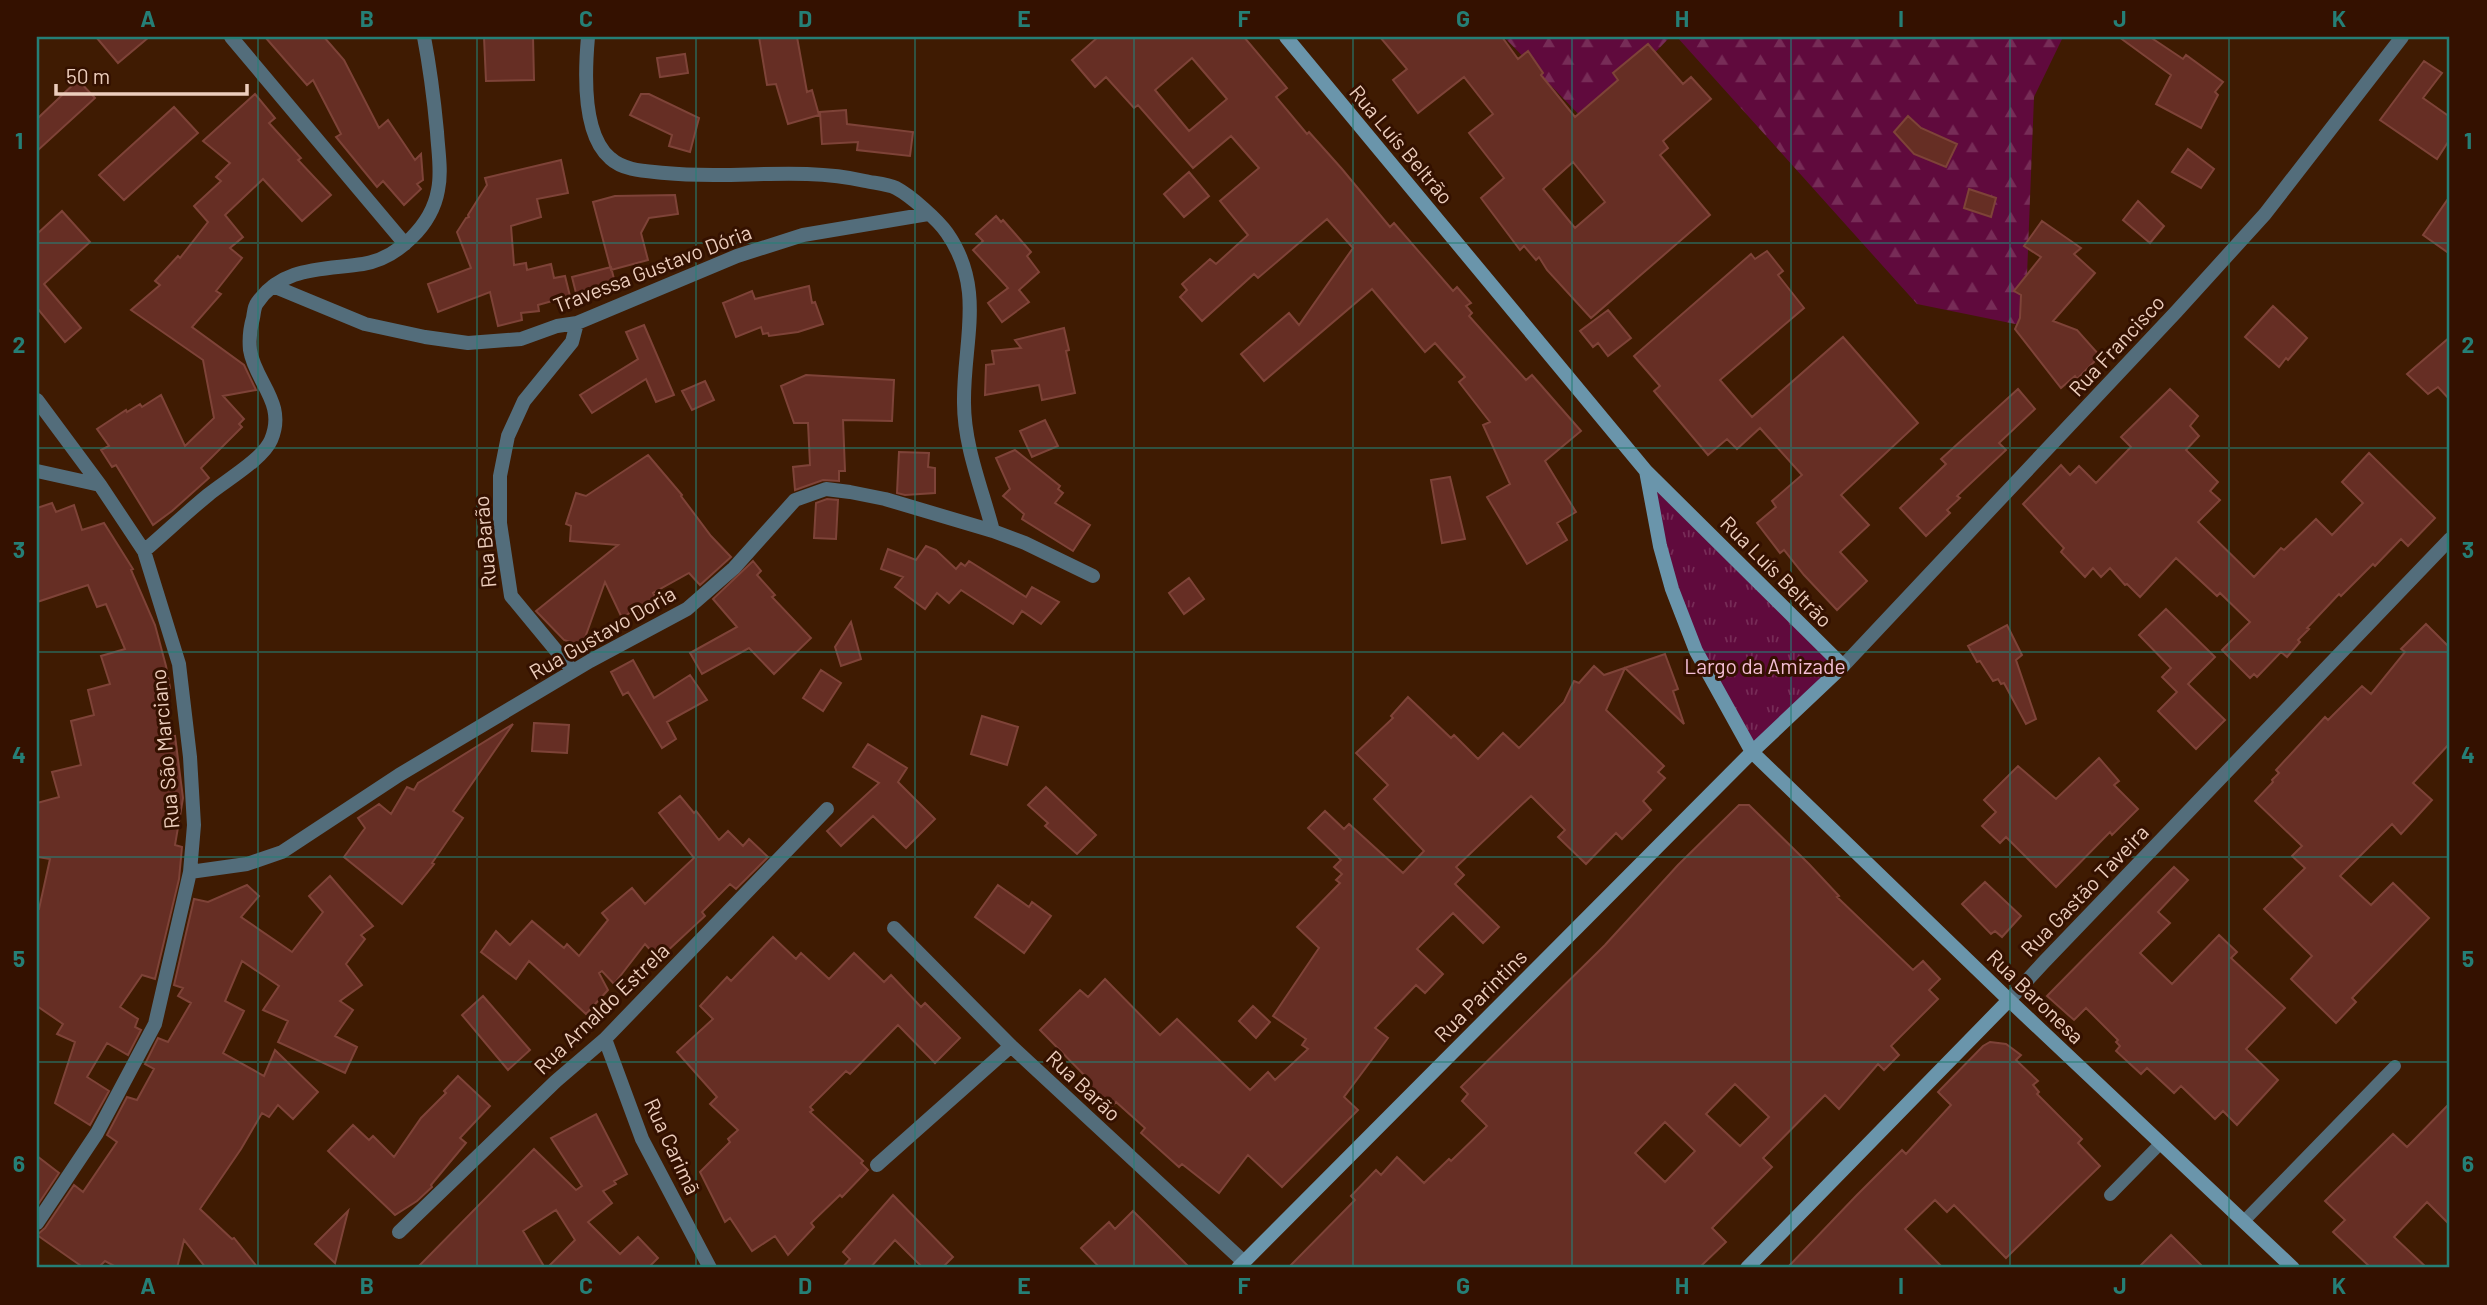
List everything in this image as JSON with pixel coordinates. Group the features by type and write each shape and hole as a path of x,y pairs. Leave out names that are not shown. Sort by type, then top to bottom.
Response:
{"main road":[{"name":"Rua Luís Beltrão","path":"1286,37 1646,471 1843,666"},
{"name":"Rua Luís Beltrão","path":"1646,471 1672,589 1696,651 1752,752"},
{"path":"1655,521 1667,510 1675,508 1686,511"},
{"path":"1752,752 1843,666"},
{"name":"Rua Baronesa","path":"1752,752 2293,1268"},
{"name":"Rua Parintins","path":"1244,1266 1752,752"},
{"name":"Rua Gastão Taveira","path":"1747,1268 2009,1000"}],"street":[{"path":"231,37 405,244"},
{"path":"144,551 258,456 270,442 275,427 275,408 250,351 250,329 256,304 273,286 292,275 316,268 364,264 383,257 405,244 428,217 438,190 438,144 432,80 424,37"},
{"path":"588,37 586,60 590,116 595,138 609,158 624,167 695,176 809,173 842,176 895,187 947,233 968,278 971,297 964,403 968,441 993,531"},
{"name":"Rua Francisco","path":"1843,666 2265,214 2402,37"},
{"name":"Travessa Gustavo Dória","path":"273,286 365,324 425,337 468,343 521,339 557,326 577,323 737,256 803,235 928,214"},
{"name":"Rua Barão","path":"573,671 510,596 500,523 500,476 509,436 524,401 572,342 577,323"},
{"name":"Rua São Marciano","path":"37,400 100,485 144,551 179,664 190,757 194,825 190,872 155,1024 97,1133 37,1223"},
{"path":"37,471 100,485"},
{"name":"Rua Gustavo Doria","path":"190,872 247,864 282,852 399,775 573,671 687,609 734,568 795,500 826,489 885,499 993,531 1025,542 1093,576"},
{"name":"Rua Gastão Taveira","path":"2009,1000 2448,545"},
{"name":"Rua Arnaldo Estrela","path":"399,1233 556,1081 605,1039 827,809"},
{"name":"Rua Barão","path":"894,928 1011,1046 1244,1266"},
{"name":"Rua Carimã","path":"605,1039 642,1139 710,1268"},
{"path":"877,1165 1011,1046"}],"lane":[{"path":"2244,1222 2395,1066"},
{"path":"2110,1195 2161,1143"}],"green space":[{"path":"1504,37 1670,37 1587,123"},
{"path":"1677,37 2063,37 2034,97 2025,326 1917,304"},
{"name":"Largo da Amizade","path":"1646,471 1843,666 1752,752 1696,651"}],"building":[{"path":"96,37 149,37 118,63"},
{"path":"265,37 324,37 344,60 379,128 388,120 415,160 421,154 423,180 417,184 421,189 404,205 383,181 377,187 336,137 341,134 313,80 307,85"},
{"path":"484,37 533,37 534,80 486,81"},
{"path":"759,37 797,37 807,92 812,90 819,115 788,124 776,84 767,85"},
{"path":"1098,37 1244,37 1287,88 1276,97 1307,134 1309,132 1390,227 1394,223 1453,291 1457,287 1471,303 1466,306 1472,313 1469,316 1526,380 1532,375 1581,431 1545,461 1576,512 1557,523 1567,540 1527,564 1487,497 1510,484 1483,425 1490,422 1459,382 1465,377 1435,343 1425,352 1372,289 1264,381 1241,354 1289,313 1299,325 1353,248 1327,219 1258,278 1254,274 1202,321 1180,297 1187,290 1182,284 1210,259 1216,264 1248,235 1220,201 1259,168 1231,136 1193,168 1138,105 1134,108 1106,77 1095,87 1072,60","holes":["1192,58 1227,99 1189,131 1155,90"]},
{"path":"1380,37 1502,37 1518,59 1528,51 1543,73 1541,75 1575,117 1618,80 1613,73 1648,44 1683,84 1691,77 1711,99 1663,141 1668,148 1660,155 1710,215 1591,318 1547,270 1539,257 1536,260 1524,246 1520,250 1481,198 1504,178 1469,133 1493,114 1464,77 1418,113 1393,80 1407,69","holes":["1573,162 1605,202 1575,228 1543,189"]},
{"path":"2119,37 2150,37 2183,59 2186,55 2223,82 2215,92 2218,95 2201,128 2156,104 2171,75"},
{"path":"685,54 688,73 660,77 657,58"},
{"path":"2424,61 2442,73 2423,98 2450,117 2450,139 2437,159 2380,120"},
{"path":"78,80 95,98 37,151 37,119"},
{"path":"255,94 275,118 269,123 301,158 298,160 331,195 302,221 263,179 225,215 243,237 230,248 242,258 216,291 221,294 192,327 244,365 256,390 223,396 244,419 239,424 242,427 201,468 209,478 153,525 116,465 112,467 101,450 109,446 97,429 126,410 127,412 140,404 142,407 161,395 185,446 214,418 203,360 131,310 160,285 155,281 178,256 180,258 208,222 194,206 221,181 216,177 230,163 203,141"},
{"path":"641,94 649,94 699,118 690,152 669,146 672,135 630,115"},
{"path":"174,107 198,133 124,200 99,175"},
{"path":"846,110 847,124 913,132 910,156 857,150 858,142 822,144 820,112"},
{"path":"1908,116 1921,128 1957,144 1946,167 1914,154 1894,132"},
{"path":"2188,149 2214,169 2201,188 2172,172"},
{"path":"561,160 568,193 537,199 541,217 511,226 514,265 526,263 527,270 551,264 554,278 565,276 570,296 538,305 539,311 521,313 522,320 498,326 490,292 438,312 428,284 471,268 457,232 487,185 485,178"},
{"path":"1189,172 1209,196 1184,217 1164,194"},
{"path":"1969,189 1996,198 1991,217 1964,208"},
{"path":"675,195 678,214 649,218 641,233 648,260 611,270 593,202 615,196"},
{"path":"2450,196 2450,254 2423,235"},
{"path":"2138,201 2164,226 2150,243 2123,220"},
{"path":"62,211 90,242 44,284 81,328 65,342 37,308 37,234"},
{"path":"996,216 1001,222 1003,220 1031,252 1027,256 1039,272 1019,290 1029,302 1002,322 988,303 1008,288 973,250 983,241 976,234"},
{"path":"2042,221 2081,248 2074,254 2095,273 2053,321 2077,330 2100,356 2077,379 2075,376 2061,388 2015,329 2020,318 2021,295 2014,291 2041,257 2024,246"},
{"path":"1767,251 1783,271 1778,275 1804,308 1720,380 1752,417 1843,337 1918,423 1841,495 1869,525 1840,552 1867,581 1837,610 1784,550 1780,553 1757,523 1776,507 1772,501 1802,475 1760,428 1737,449 1727,439 1708,455 1654,391 1660,386 1634,356 1751,254 1755,259"},
{"path":"611,267 616,287 577,297 572,277"},
{"path":"809,286 812,303 815,302 823,324 798,332 769,336 768,333 763,334 761,327 736,337 723,303 752,291 755,299"},
{"path":"2273,306 2307,338 2279,367 2245,337"},
{"path":"1608,310 1631,338 1608,356 1598,343 1593,347 1580,331"},
{"path":"644,325 674,395 656,402 646,379 592,413 580,395 638,359 626,332"},
{"path":"1064,328 1075,393 1042,400 1039,385 985,395 986,365 994,364 992,351 1021,348 1015,340"},
{"path":"2450,337 2450,400 2438,387 2428,394 2407,374"},
{"path":"806,375 894,380 892,421 843,420 845,471 839,471 839,481 823,480 795,490 793,467 810,465 808,423 794,423 781,386"},
{"path":"705,381 714,400 692,410 682,391"},
{"path":"2018,389 2035,409 1999,443 2006,450 1957,496 1960,498 1947,510 1950,513 1926,536 1900,508 1946,464 1941,459"},
{"path":"2170,389 2198,416 2190,426 2199,436 2186,450 2218,482 2210,491 2220,500 2198,522 2254,577 2281,548 2284,550 2316,519 2332,535 2363,503 2342,482 2369,453 2435,518 2408,546 2401,539 2375,566 2373,564 2341,596 2339,594 2307,628 2309,629 2287,657 2281,652 2257,677 2254,674 2250,678 2222,650 2250,622 2220,593 2217,596 2176,558 2140,597 2110,568 2101,577 2093,568 2085,577 2061,552 2064,548 2023,504 2061,465 2070,475 2079,466 2096,483 2131,447 2121,437"},
{"path":"1045,420 1058,446 1032,457 1020,431"},
{"path":"1015,450 1060,486 1058,489 1063,493 1055,503 1090,525 1073,551 1022,519 1024,514 1003,496 1010,489 996,458"},
{"path":"899,452 929,453 928,467 935,468 935,493 897,493"},
{"path":"648,455 682,495 711,536 731,557 700,585 689,573 653,593 658,602 640,613 637,608 622,618 605,582 582,646 564,640 536,611 618,545 570,541 571,526 566,524 576,493 586,496"},
{"path":"1450,477 1465,539 1442,543 1431,480"},
{"path":"827,499 838,500 836,539 814,538 816,503"},
{"path":"52,503 56,512 74,505 82,530 104,523 133,569 131,570 155,625 166,666 170,688 157,696 164,739 175,736 183,798 175,845 182,847 179,879 155,979 142,975 120,1007 138,1019 135,1027 141,1030 128,1055 107,1043 87,1077 109,1091 90,1125 55,1103 75,1042 57,1034 63,1024 37,1006 37,909 50,859 37,857 37,803 59,797 52,772 81,765 71,721 94,715 88,690 110,684 101,656 125,649 106,604 97,607 88,585 37,602 37,508"},
{"path":"926,546 936,550 956,569 961,563 965,566 969,561 1026,597 1032,587 1059,602 1041,624 1022,611 1013,624 961,590 949,603 937,593 925,609 895,587 903,577 881,569 888,549 916,560"},
{"path":"753,561 761,571 757,575 775,595 772,597 811,638 774,674 749,648 702,674 690,653 737,627 713,599"},
{"path":"1189,578 1204,599 1184,614 1169,593"},
{"path":"2166,609 2215,657 2188,684 2225,720 2196,749 2158,711 2177,692 2162,677 2171,668 2139,635"},
{"path":"851,622 861,659 841,666 835,647"},
{"path":"2426,624 2450,648 2450,743 2413,783 2432,800 2401,834 2392,824 2340,876 2371,905 2393,883 2429,918 2352,998 2356,1002 2336,1023 2291,979 2312,956 2264,909 2305,868 2292,856 2302,846 2255,801 2273,782 2279,773 2276,770 2325,717 2328,720 2362,686 2371,694 2405,652 2401,649"},
{"path":"2007,625 2022,655 2016,660 2036,719 2026,724 2004,683 2001,684 1998,679 1993,681 1968,646"},
{"path":"1665,654 1678,689 1673,691 1684,724 1625,668 1606,710 1664,766 1658,772 1665,778 1643,801 1651,810 1622,839 1616,833 1586,864 1558,837 1565,830 1531,796 1456,867 1464,875 1455,884 1499,927 1483,943 1453,913 1417,949 1443,974 1425,993 1416,985 1375,1028 1388,1038 1344,1097 1358,1110 1282,1187 1248,1155 1219,1193 1182,1164 1179,1167 1141,1133 1145,1128 1116,1102 1111,1107 1088,1085 1091,1082 1040,1030 1080,990 1088,997 1105,979 1160,1035 1177,1019 1250,1090 1268,1072 1275,1080 1308,1049 1302,1045 1306,1039 1273,1016 1319,948 1297,927 1340,883 1336,880 1342,874 1334,867 1341,860 1308,828 1325,811 1344,829 1349,824 1403,873 1424,851 1374,799 1388,785 1356,753 1393,718 1391,716 1408,697 1451,738 1454,735 1478,759 1503,733 1519,748 1564,702 1574,681 1579,683 1594,666 1604,675"},
{"path":"633,660 654,698 690,675 707,700 667,722 676,739 662,748 628,692 623,695 611,672"},
{"path":"821,670 841,683 823,711 803,698"},
{"path":"982,716 1018,727 1007,765 971,754"},
{"path":"534,723 569,725 567,753 532,751"},
{"path":"513,724 453,811 463,818 432,863 434,864 402,904 344,857 365,828 358,818 379,804 391,814 407,787 414,790 418,783"},
{"path":"868,744 907,768 898,782 935,819 906,848 873,816 841,846 827,831 879,783 853,767"},
{"path":"2099,758 2119,781 2114,785 2138,809 2112,835 2110,832 2056,887 2006,837 2000,843 1982,826 1996,812 1984,800 2018,766 2056,799"},
{"path":"1046,787 1096,835 1077,854 1045,826 1048,823 1028,805"},
{"path":"680,796 719,840 728,831 743,846 749,839 768,857 736,889 730,884 702,912 705,916 663,955 657,949 653,953 645,944 614,984 602,971 599,973 608,990 586,1014 529,961 516,979 481,952 496,931 510,945 532,921 564,948 567,944 579,956 608,920 602,913 632,888 645,904 694,858 659,813"},
{"path":"1739,805 1749,805 1809,864 1839,896 1837,897 1913,970 1923,961 1940,979 1929,990 1938,999 1891,1046 1899,1055 1884,1070 1878,1064 1839,1109 1825,1095 1763,1158 1772,1167 1712,1228 1726,1242 1699,1268 1288,1268 1355,1200 1351,1196 1376,1170 1381,1175 1397,1157 1424,1183 1487,1126 1462,1101 1468,1094 1461,1087 1605,945 1678,865","holes":["1735,1084 1769,1117 1740,1146 1706,1114","1665,1122 1695,1151 1665,1182 1635,1153"]},
{"path":"2174,867 2188,880 2158,912 2170,923 2140,953 2172,984 2219,935 2237,952 2231,958 2285,1008 2246,1049 2278,1080 2237,1125 2223,1111 2215,1119 2181,1086 2174,1093 2147,1068 2141,1074 2116,1051 2120,1046 2116,1042 2118,1040 2086,1008 2074,1020 2047,996"},
{"path":"330,876 373,926 361,935 365,939 346,964 362,985 340,1001 353,1010 335,1036 357,1047 345,1073 278,1042 288,1021 263,1010 279,986 242,961 225,1001 244,1011 223,1053 264,1076 275,1050 318,1092 293,1119 278,1105 269,1117 262,1113 200,1209 234,1238 258,1268 206,1268 184,1240 177,1268 118,1268 105,1261 98,1268 84,1268 37,1235 45,1228 74,1185 83,1192 117,1142 107,1135 127,1097 137,1100 154,1069 145,1064 158,1038 168,1042 191,1003 178,996 183,988 174,985 194,899 208,902 247,885 259,896 241,917 292,952 323,912 309,896"},
{"path":"1985,882 2021,916 2002,937 1995,931 1991,934 1962,904"},
{"path":"998,885 1029,907 1032,902 1051,916 1024,953 975,917"},
{"path":"773,937 796,959 801,953 829,979 854,953 884,982 891,975 921,1007 925,1003 960,1038 935,1063 898,1025 850,1074 846,1071 810,1107 813,1110 810,1112 863,1161 861,1163 868,1170 811,1223 814,1227 788,1255 775,1236 752,1251 730,1218 725,1222 700,1172 730,1142 728,1139 738,1130 710,1104 717,1097 677,1052 713,1019 700,1006 727,977 731,981"},
{"path":"483,996 530,1050 508,1070 462,1015"},
{"path":"1253,1006 1270,1022 1256,1038 1239,1021"},
{"path":"1990,1042 2006,1044 2021,1055 2016,1060 2038,1081 2033,1085 2039,1092 2037,1094 2082,1139 2078,1143 2100,1166 2006,1258 1954,1205 1947,1212 1935,1200 1905,1229 1943,1268 1787,1268 1902,1150 1906,1154 1951,1105 1938,1092"},
{"path":"458,1076 490,1106 460,1138 466,1143 432,1187 417,1201 395,1215 328,1151 353,1125 369,1140 373,1136 394,1157 421,1118 446,1093 444,1091"},
{"path":"2450,1103 2450,1225 2427,1202 2394,1237 2427,1268 2371,1268 2333,1232 2345,1220 2325,1201 2393,1134 2407,1147"},
{"path":"596,1114 627,1174 603,1191 612,1203 588,1222 620,1254 638,1237 658,1258 648,1268 547,1268 575,1240 556,1210 523,1231 545,1268 417,1268 534,1149 576,1190 582,1186 551,1138"},
{"path":"37,1156 59,1173 37,1206"},
{"path":"893,1195 953,1257 942,1268 923,1268 895,1240 870,1268 842,1268 850,1259 843,1252"},
{"path":"348,1211 335,1263 315,1244"},
{"path":"1133,1211 1190,1268 1100,1268 1081,1248 1109,1222 1115,1229"},
{"path":"2171,1235 2204,1268 2138,1268"}]}
